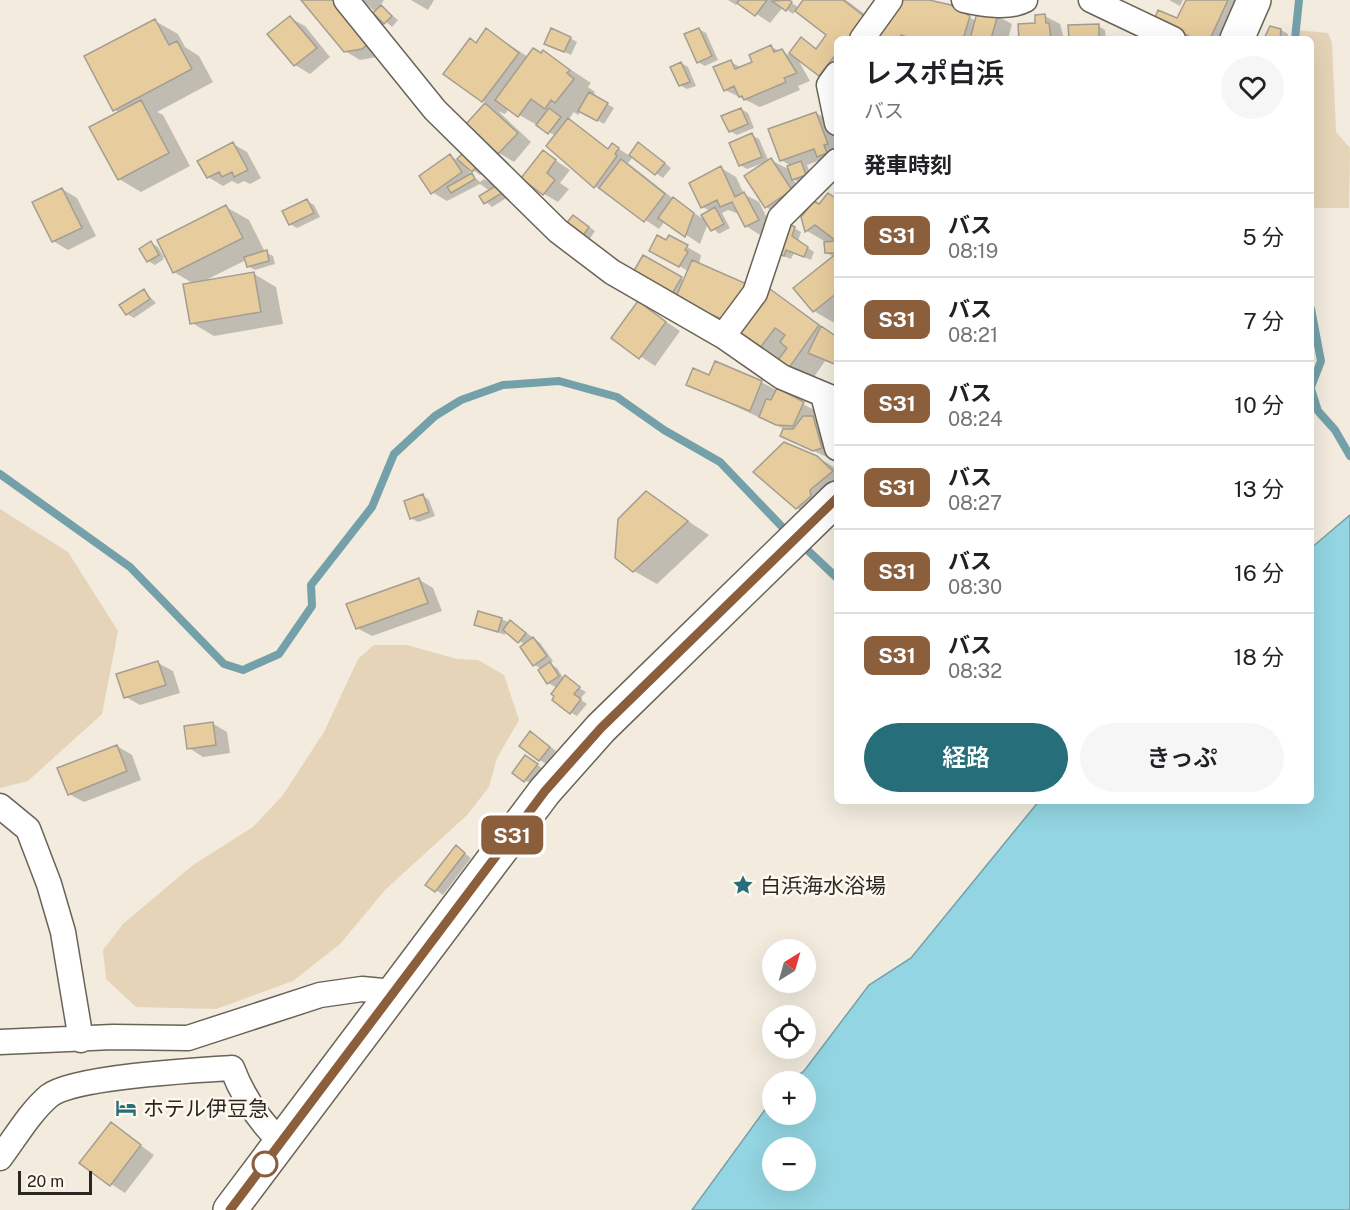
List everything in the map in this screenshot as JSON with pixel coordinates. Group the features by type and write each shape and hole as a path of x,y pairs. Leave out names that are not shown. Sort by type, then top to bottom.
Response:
{"highway":[{"path":"1238,36 1254,0"},
{"path":"230,1210 545,791 601,728 834,501"}],"street":[{"path":"346,0 435,110 558,231 612,272 723,336 782,377 830,398 834,427"},
{"path":"864,36 890,0"},
{"path":"964,0 980,4 1017,4 1025,0"},
{"path":"1091,0 1167,36"},
{"path":"834,78 829,85 834,109"},
{"path":"723,336 755,293 780,219 834,164"},
{"path":"0,806 28,829 49,884 63,932 81,1040"},
{"path":"0,1042 113,1037 188,1038 320,995 362,988 393,992"},
{"path":"0,1158 50,1095 78,1084 191,1070 232,1068 238,1085 261,1122 281,1142"}],"shaded area":[{"path":"1295,30 1328,33 1332,43 1336,132 1350,148 1349,208 1314,208 1314,36 1295,36"},
{"path":"0,509 68,552 118,631 102,714 28,781 0,788"},
{"path":"374,645 407,645 457,659 478,660 504,675 519,720 497,758 489,787 467,815 385,890 340,944 293,981 216,1009 136,1007 106,979 103,950 123,924 193,865 253,827 283,795 324,732 358,659"}],"water":[{"path":"1350,515 1350,1210 692,1210 762,1114 762,1125 816,1125 816,1071 804,1071 813,1059 816,1059 816,1055 869,985 911,958 1037,804 1314,804 1314,545"}],"building":[{"path":"301,0 339,0 369,43 362,49 344,52"},
{"path":"739,0 767,0 755,16 737,3"},
{"path":"789,0 792,2 786,11 772,1"},
{"path":"803,0 843,0 865,17 850,36 834,36 834,57 819,76 789,53 801,37 816,49 826,35 795,11"},
{"path":"900,0 929,0 951,5 970,16 964,36 874,36"},
{"path":"1186,0 1228,0 1211,36 1189,36 1154,20 1158,10 1177,18"},
{"path":"381,5 392,16 384,24 373,13"},
{"path":"978,9 998,14 992,36 971,36"},
{"path":"1045,14 1051,36 1019,36 1018,24 1035,23 1035,15"},
{"path":"290,16 317,48 294,66 267,34"},
{"path":"155,19 169,45 177,41 192,69 113,111 84,56"},
{"path":"1099,24 1099,36 1069,36 1068,25"},
{"path":"1270,26 1281,29 1280,36 1265,36"},
{"path":"486,28 519,53 482,102 443,74 470,38 476,43"},
{"path":"551,28 571,37 564,52 544,44"},
{"path":"699,28 712,56 697,63 684,34"},
{"path":"771,45 774,52 782,49 797,73 784,78 786,82 744,100 742,96 739,97 734,86 724,91 713,67 731,60 735,69 752,62 749,55"},
{"path":"533,48 541,53 543,50 570,70 567,73 574,79 555,103 551,100 545,109 531,99 518,117 495,100"},
{"path":"681,62 690,82 679,86 670,67"},
{"path":"589,92 608,103 597,121 578,111"},
{"path":"141,100 169,153 118,180 89,127"},
{"path":"485,103 518,133 498,154 466,124"},
{"path":"549,108 561,117 548,134 536,125"},
{"path":"741,108 748,124 729,132 721,116"},
{"path":"816,112 828,144 824,145 827,153 817,157 814,149 780,161 768,129"},
{"path":"568,118 608,149 612,143 619,148 615,154 617,156 594,188 546,146"},
{"path":"752,133 762,157 739,166 729,143"},
{"path":"233,142 248,170 234,177 232,172 222,177 219,172 207,178 197,161"},
{"path":"638,142 665,163 655,175 629,155"},
{"path":"543,150 556,160 547,173 555,180 543,195 521,178"},
{"path":"465,151 479,164 472,172 457,159"},
{"path":"450,154 462,172 431,194 419,176"},
{"path":"771,158 792,190 765,208 744,176"},
{"path":"621,159 665,194 644,222 599,188"},
{"path":"801,161 806,175 792,180 787,166"},
{"path":"721,166 735,197 744,192 759,220 745,227 732,202 720,207 717,200 701,208 689,183"},
{"path":"472,173 475,179 451,193 447,187"},
{"path":"497,185 502,193 484,204 479,196"},
{"path":"62,188 82,228 52,242 32,202"},
{"path":"828,193 834,197 834,239 815,225 805,232 801,217 814,201 819,204"},
{"path":"673,197 694,213 685,237 658,218"},
{"path":"307,199 314,213 289,225 282,211"},
{"path":"226,205 243,238 173,273 157,240"},
{"path":"715,207 724,224 711,231 701,215"},
{"path":"573,215 589,227 582,237 565,225"},
{"path":"786,223 795,227 792,236 808,247 804,257 786,250 784,256 775,252"},
{"path":"657,235 666,240 669,235 688,245 685,250 688,252 679,267 649,251"},
{"path":"151,241 159,255 147,262 139,249"},
{"path":"834,241 834,253 825,253 824,242"},
{"path":"267,250 269,261 247,267 244,257"},
{"path":"643,255 682,277 670,297 632,274"},
{"path":"834,255 834,295 813,312 793,288"},
{"path":"692,260 749,285 724,320 675,299"},
{"path":"254,272 261,312 190,324 183,284"},
{"path":"144,289 150,299 126,315 119,305"},
{"path":"770,289 819,325 789,368 778,360 787,348 780,342 785,335 775,328 757,352 735,335"},
{"path":"638,301 666,322 639,359 611,338"},
{"path":"821,326 834,335 834,364 808,353"},
{"path":"715,361 762,381 750,411 686,385 693,368 709,375"},
{"path":"777,388 804,402 793,426 776,425 759,417 766,399 771,400"},
{"path":"803,416 813,416 822,448 813,451 780,436 783,429 793,429"},
{"path":"784,442 817,456 833,471 810,490 811,496 796,509 753,472"},
{"path":"646,491 688,521 633,572 615,558 618,519"},
{"path":"423,494 429,512 410,519 404,501"},
{"path":"419,578 428,603 356,629 346,604"},
{"path":"478,611 502,618 498,632 474,625"},
{"path":"510,620 526,633 518,643 503,630"},
{"path":"533,637 547,656 533,666 520,647"},
{"path":"158,661 166,685 124,698 116,674"},
{"path":"550,662 559,676 547,684 538,670"},
{"path":"565,675 580,687 574,694 581,699 570,714 552,700 554,696 551,694"},
{"path":"213,722 216,745 187,749 184,726"},
{"path":"530,731 550,747 539,761 519,746"},
{"path":"117,745 127,771 68,795 57,768"},
{"path":"525,755 538,764 524,782 512,773"},
{"path":"456,845 465,853 435,892 425,885"},
{"path":"111,1122 141,1145 110,1186 79,1163"}],"waterway":[{"path":"1295,36 1299,0"},
{"path":"1314,325 1321,361 1314,379"},
{"path":"0,474 130,567 224,664 243,670 279,654 312,606 311,585 372,507 394,454 435,416 461,400 503,385 559,381 617,397 664,430 720,462 788,533"},
{"path":"1314,398 1318,411 1335,430 1350,456"},
{"path":"800,543 834,575"}],"bus line":[{"name":"S31","path":"230,1210 545,791 601,728 834,501"}],"place":[{"name":"白浜海水浴場","path":"743,885"},
{"name":"ホテル伊豆急","path":"126,1108"}]}
